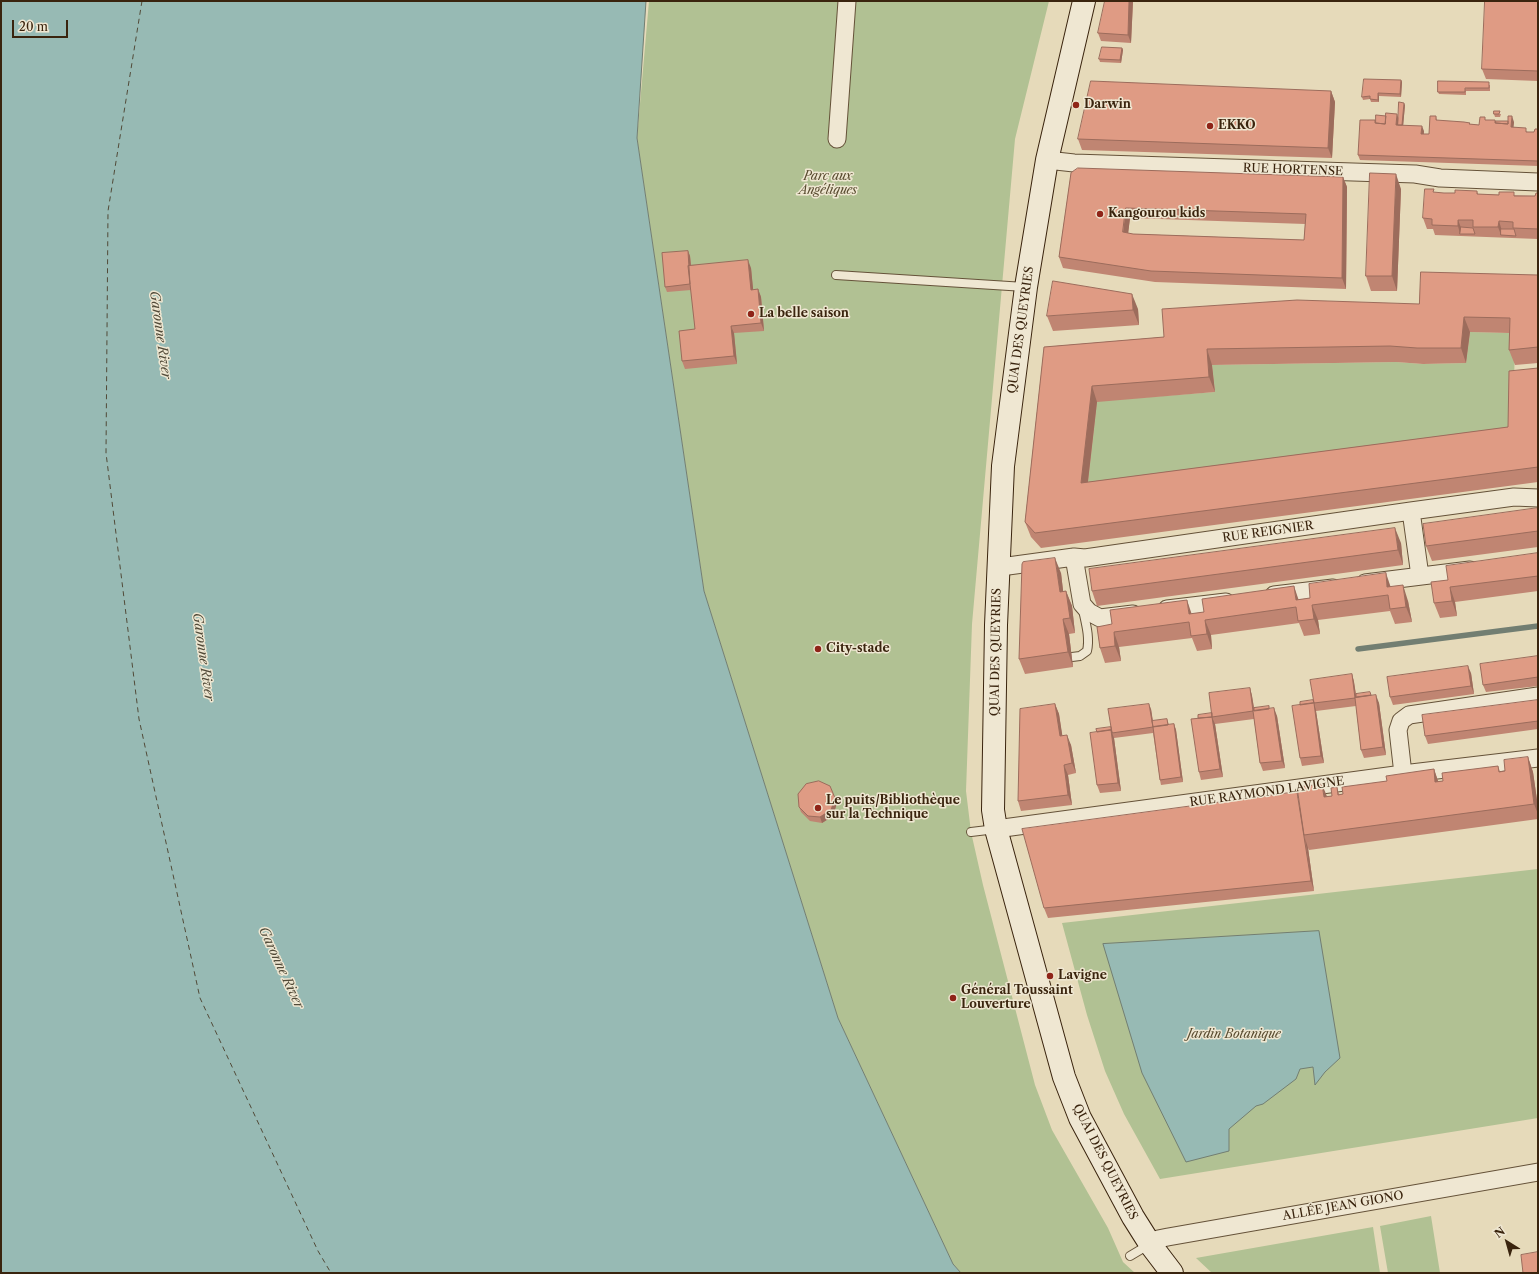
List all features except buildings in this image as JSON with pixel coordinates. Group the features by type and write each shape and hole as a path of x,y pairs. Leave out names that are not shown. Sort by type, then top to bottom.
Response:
{"main road":[{"name":"QUAI DES QUEYRIES","path":"1084,1 1048,160 1026,287 1003,466 998,566 993,810 996,829 1064,1077 1080,1118 1126,1206 1150,1244 1172,1273"}],"street":[{"path":"837,139 847,1"},
{"name":"RUE HORTENSE","path":"1048,160 1074,164 1415,174 1440,178 1538,182"},
{"name":"RUE REIGNIER","path":"998,566 1074,557 1085,558 1514,497 1538,498"},
{"path":"1411,511 1420,576"},
{"path":"1074,557 1082,604 1089,612 1100,618 1483,568"},
{"path":"1403,774 1398,730 1401,721 1409,715 1538,696"},
{"name":"RUE RAYMOND LAVIGNE","path":"996,829 1403,774 1538,758"},
{"name":"ALLÉE JEAN GIONO","path":"1150,1244 1158,1239 1168,1237 1538,1172"}],"lane":[{"path":"836,275 1026,287"},
{"path":"1072,657 1080,656 1087,652 1087,626 1082,604"},
{"path":"971,832 996,829"},
{"path":"1130,1256 1150,1244"}],"green space":[{"name":"Parc aux Angéliques","path":"649,1 1049,1 1015,139 972,624 966,791 971,832 983,885 1035,1085 1052,1130 1108,1228 1123,1262 1135,1273 961,1273 953,1264 838,1018 704,591 637,138"},
{"path":"1470,332 1515,333 1513,442 1086,498 1097,401 1215,392 1212,365 1396,362 1423,364 1466,363"},
{"name":"Jardin Botanique","path":"1538,869 1538,1118 1160,1179 1124,1114 1105,1071 1087,1015 1062,923"},
{"path":"1431,1216 1440,1273 1388,1273 1380,1226"},
{"path":"1373,1227 1380,1273 1212,1273 1196,1258"}],"water":[{"name":"Garonne River","path":"1,1 646,1 637,138 704,591 838,1018 953,1264 961,1273 1,1273"},
{"path":"1319,931 1340,1058 1325,1072 1315,1085 1313,1067 1300,1069 1296,1079 1263,1104 1256,1106 1229,1129 1229,1151 1186,1162 1142,1073 1103,944"}],"waterway":[{"path":"1358,649 1538,626"}],"ferry route":[{"path":"142,1 108,211 106,453 139,719 200,998 318,1251 331,1273"}],"place":[{"name":"Darwin","path":"1076,105"},
{"name":"EKKO","path":"1210,126"},
{"name":"Kangourou kids","path":"1100,214"},
{"name":"La belle saison","path":"751,314"},
{"name":"City-stade","path":"818,649"},
{"name":"Le puits/Bibliothèque sur la Technique","path":"818,808"},
{"name":"Lavigne","path":"1050,976"},
{"name":"Général Toussaint Louverture","path":"953,998"}]}
